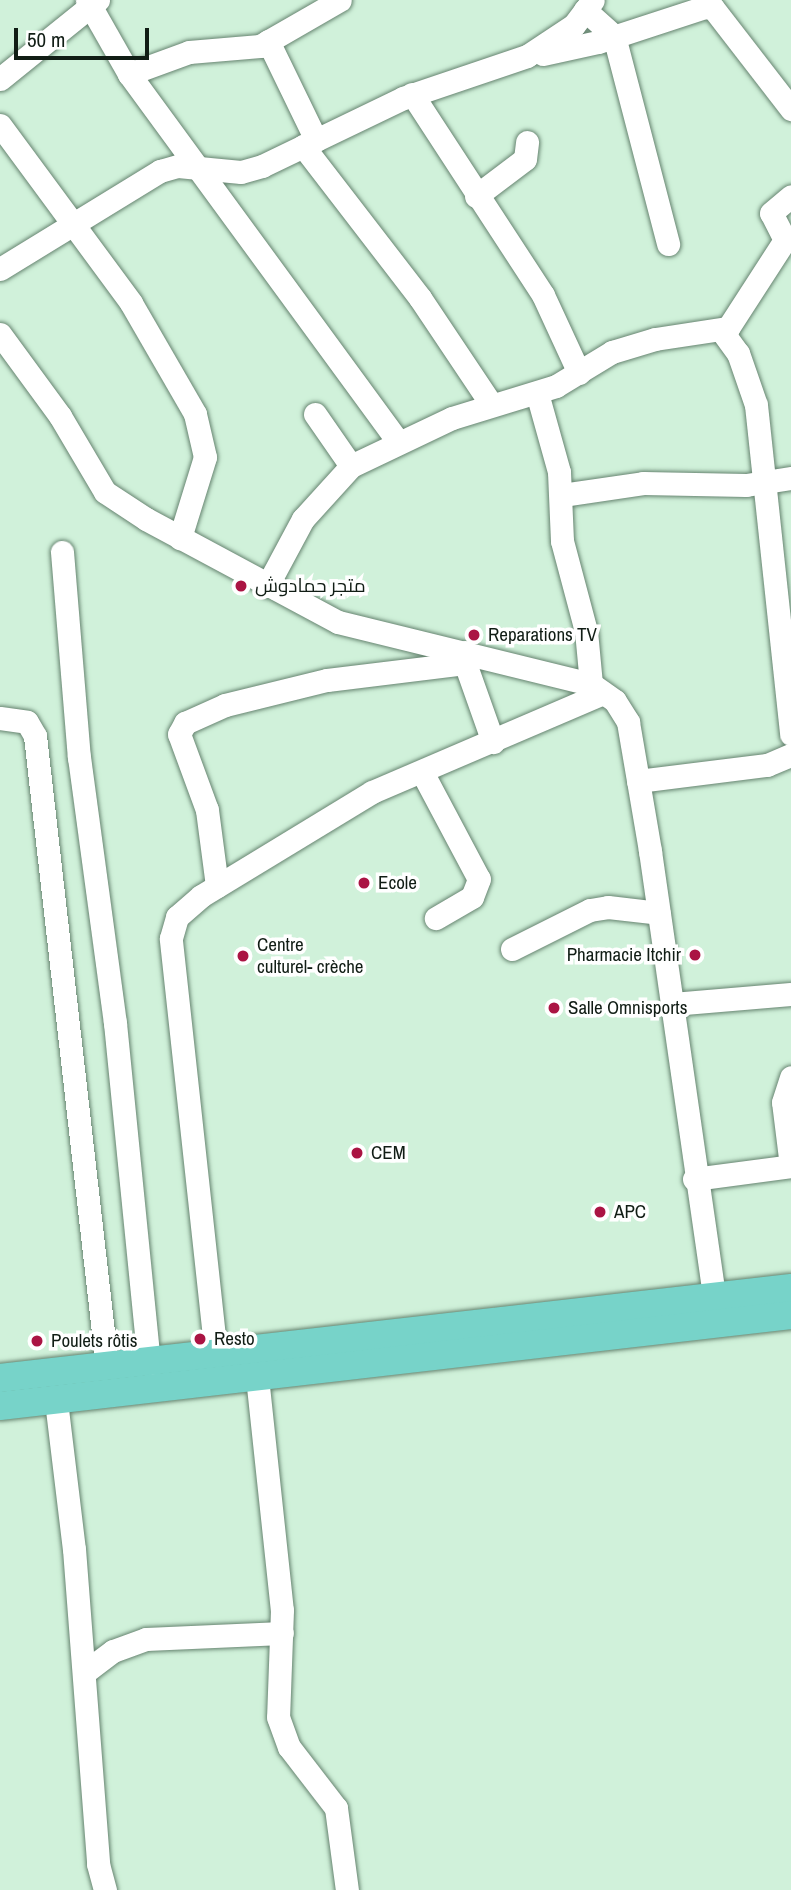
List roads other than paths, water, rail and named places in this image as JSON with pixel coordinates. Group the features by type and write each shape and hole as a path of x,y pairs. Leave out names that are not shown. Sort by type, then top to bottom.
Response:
{"main road":[{"path":"0,1378 149,1364 791,1288"},
{"path":"0,1406 791,1315"}],"street":[{"path":"129,74 178,54 242,51 268,41 321,6 340,0"},
{"path":"0,79 93,3 129,74 207,173 398,442"},
{"path":"515,60 554,42 589,5 614,36 668,244"},
{"path":"0,269 74,227 160,171 241,172 262,166 412,94 515,60 614,36 705,6 713,8 791,109"},
{"path":"268,41 309,143 420,298 491,404"},
{"path":"412,94 543,295 579,373"},
{"path":"0,125 131,303 195,414 205,457 180,538"},
{"path":"476,196 524,159 527,142"},
{"path":"267,586 303,519 351,466 398,442 491,404 537,393 579,373 612,352 642,342 722,330 734,323 785,240 771,213 791,196"},
{"path":"722,330 738,353 756,405 791,734"},
{"path":"0,334 60,415 105,492 180,538 338,622 465,658 597,688 615,701 628,722 638,781 672,1004 694,1179 714,1297"},
{"path":"537,393 562,495 562,541 586,631 597,688"},
{"path":"314,414 351,466"},
{"path":"562,495 643,482 764,482 791,478"},
{"path":"62,552 79,757 115,1023 149,1364"},
{"path":"465,658 493,742"},
{"path":"217,886 207,810 180,742 185,723 225,705 327,680 465,658"},
{"path":"216,1355 171,939 177,917 217,886 372,792 493,742 597,688"},
{"path":"0,718 27,722 35,736 107,1367"},
{"path":"638,781 767,765 791,755"},
{"path":"422,772 479,879 472,897 436,918"},
{"path":"512,949 590,910 608,907 659,913"},
{"path":"672,1004 791,995"},
{"path":"694,1179 791,1166 783,1101 791,1077"},
{"path":"257,1377 282,1633 278,1717 289,1747 337,1808 347,1890"},
{"path":"56,1401 85,1672 98,1864 105,1890"},
{"path":"85,1672 113,1651 146,1639 282,1633"}],"place":[{"name":"متجر حمادوش","path":"241,586"},
{"name":"Reparations TV","path":"474,635"},
{"name":"Ecole","path":"364,883"},
{"name":"Pharmacie Itchir","path":"695,955"},
{"name":"Centre culturel- crèche","path":"243,956"},
{"name":"Salle Omnisports","path":"554,1008"},
{"name":"CEM","path":"357,1153"},
{"name":"APC","path":"600,1212"},
{"name":"Resto","path":"200,1339"},
{"name":"Poulets rôtis","path":"37,1341"}]}
